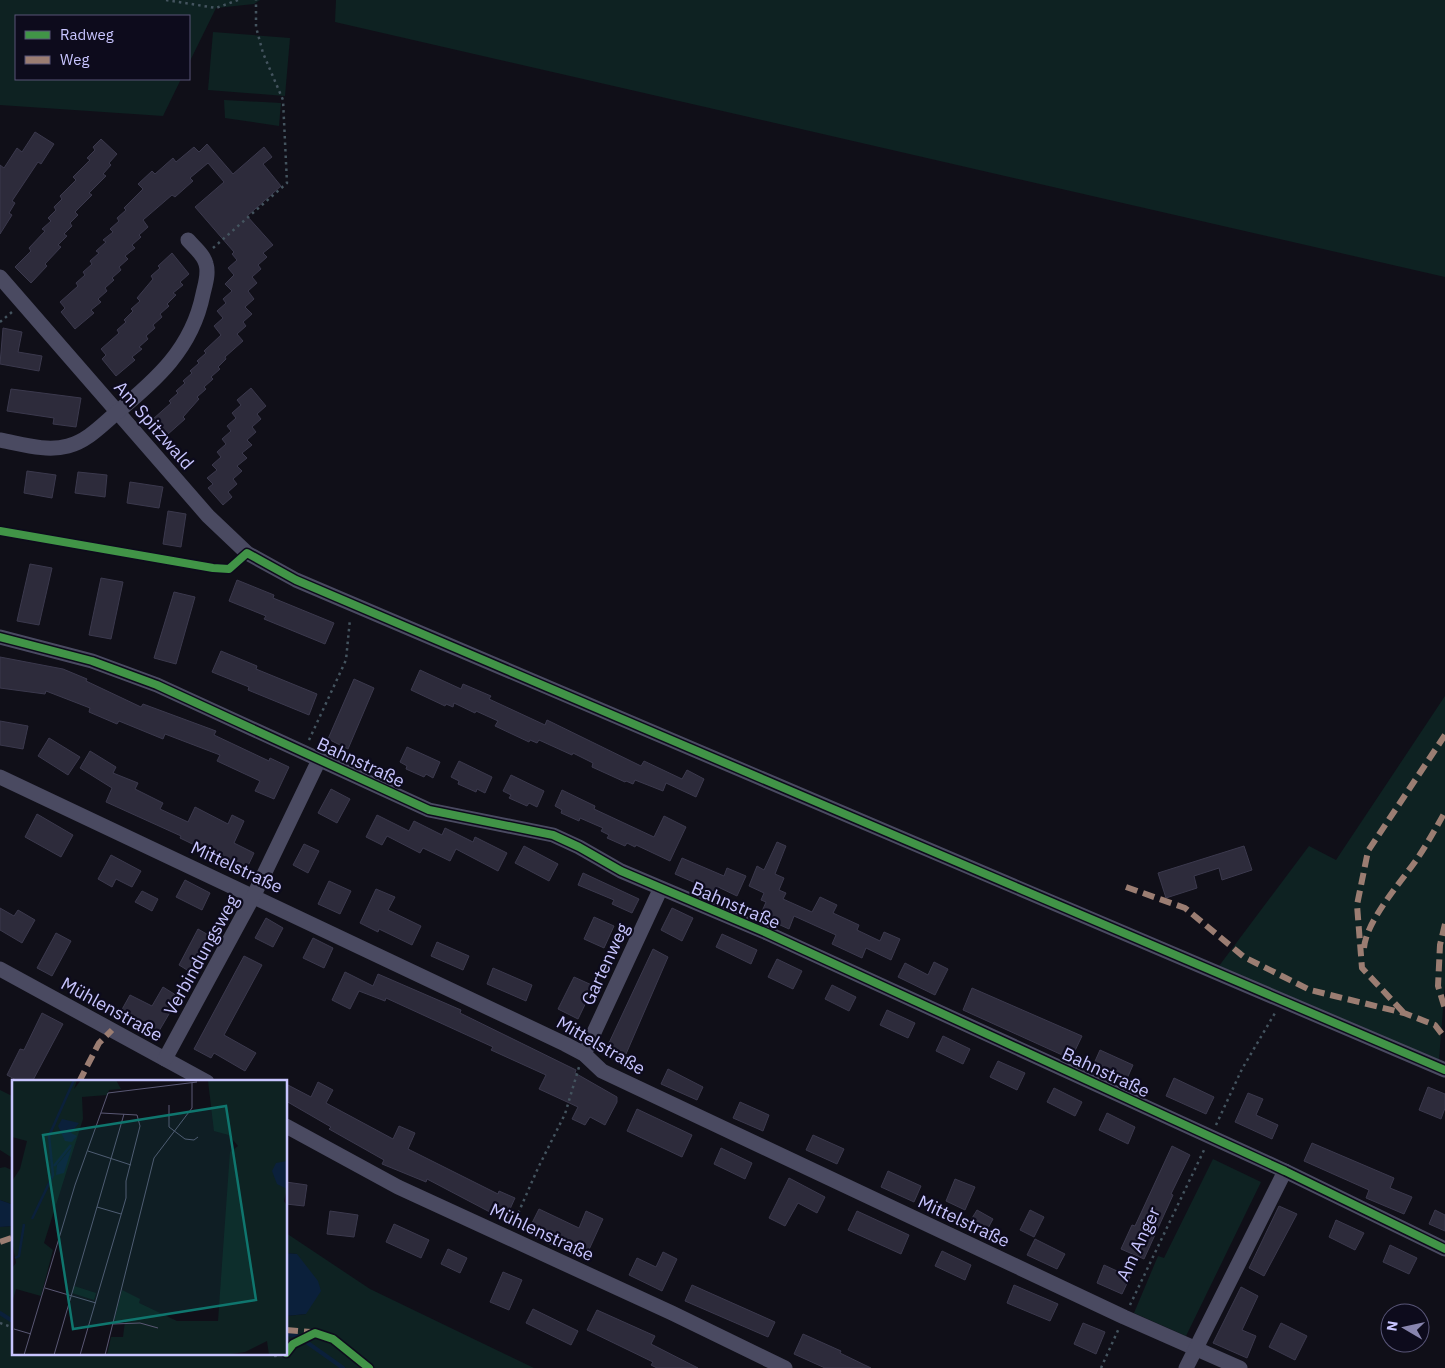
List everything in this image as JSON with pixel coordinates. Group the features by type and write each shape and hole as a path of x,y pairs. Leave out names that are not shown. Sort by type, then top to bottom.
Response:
{"street":[{"path":"0,440 45,448 67,446 87,437 160,376 186,342 198,315 207,276 207,267 202,257 188,240"},
{"name":"Am Spitzwald","path":"0,277 208,516 247,553 296,580 1445,1070"},
{"name":"Bahnstraße","path":"0,637 69,654 136,676 430,810 554,835 579,846 621,872 660,890 767,933 1210,1136 1445,1249"},
{"name":"Verbindungsweg","path":"165,1059 254,895 318,760"},
{"name":"Mittelstraße","path":"0,776 254,895 584,1054 602,1071 1124,1317 1196,1347 1240,1368"},
{"name":"Gartenweg","path":"584,1054 660,890"},
{"name":"Mühlenstraße","path":"0,969 202,1080"},
{"name":"Mühlenstraße","path":"288,1127 398,1187 672,1313 785,1368"},
{"path":"1186,1368 1285,1171"}],"path":[{"path":"166,0 216,8 238,0"},
{"path":"202,257 287,183 283,100 263,53 256,27 256,0"},
{"path":"0,531 229,569"},
{"path":"303,752 346,660 351,604"},
{"path":"506,1236 565,1114 584,1054"},
{"path":"0,1323 12,1327"},
{"path":"288,1352 294,1344 315,1333 333,1339 369,1368"}],"green space":[{"path":"0,0 260,0 254,4 216,8 190,61 190,15 15,15 15,80 181,80 163,116 0,105"},
{"path":"336,0 1445,0 1445,277 335,22"},
{"path":"213,32 290,38 285,96 208,90"},
{"path":"224,100 281,103 279,126 225,118"},
{"path":"1445,696 1445,984 1439,1060 1219,966 1309,846 1336,860"},
{"path":"0,1090 12,1096 12,1158 0,1150"},
{"path":"1213,1159 1261,1182 1186,1336 1134,1313 1158,1256 1164,1258"},
{"path":"5,1167 12,1170 12,1204 0,1200 0,1168"},
{"path":"12,1226 12,1356 288,1356 288,1316 306,1314 297,1254 288,1253 288,1234 370,1289 534,1368 0,1368 0,1227"}],"water":[{"path":"0,1200 12,1204 12,1226 0,1227"},
{"path":"288,1253 297,1254 318,1281 321,1291 306,1314 288,1316"}],"building":[{"path":"35,132 54,144 41,164 38,162 12,201 15,203 9,213 12,215 0,234 0,165 4,168 17,148 22,152"},
{"path":"101,139 117,154 103,174 106,176 89,193 92,195 75,212 78,215 70,223 72,226 64,234 67,236 58,245 61,247 31,283 15,267 31,251 29,248 45,231 42,229 51,221 48,218 56,210 54,207 62,199 60,196 76,180 73,177 90,160 87,158 95,150 93,147"},
{"path":"207,144 233,174 264,147 272,157 263,164 281,186 247,216 273,245 263,253 267,257 258,265 261,269 252,277 257,283 248,291 254,299 245,307 252,314 243,322 246,326 237,334 243,341 225,357 226,359 218,367 220,369 211,377 213,379 204,387 206,389 197,397 199,399 183,417 185,419 167,435 153,419 171,403 169,401 178,393 176,391 185,383 183,381 192,373 190,371 199,363 197,361 206,353 204,351 221,335 214,326 223,318 217,311 226,303 223,299 232,291 225,284 234,275 228,268 237,260 232,254 234,252 195,207 224,182 208,163 190,178 193,181 175,197 172,195 143,220 148,227 132,245 135,248 125,256 128,259 119,267 121,270 112,278 114,280 105,288 107,291 98,299 101,302 91,310 94,313 75,329 61,312 65,308 60,302 78,286 76,283 85,275 83,272 92,264 90,261 99,253 96,251 106,242 103,240 113,232 110,229 119,221 117,218 143,189 138,184 152,171 155,174 173,158 176,162 194,147 199,152"},
{"path":"172,253 189,274 180,282 183,285 173,293 176,295 167,304 169,306 160,314 162,317 153,325 155,328 146,336 148,339 139,347 142,349 132,357 135,360 116,376 102,359 106,355 101,349 119,333 117,330 126,322 124,320 133,311 131,309 140,301 137,298 153,279 151,276 160,268 158,266"},
{"path":"3,328 22,332 18,352 42,356 39,371 0,364"},
{"path":"251,388 266,406 257,414 261,419 252,427 256,432 247,440 252,445 242,453 247,458 237,466 242,471 233,479 237,484 228,492 232,497 223,505 208,488 213,484 207,478 217,470 212,465 221,457 217,452 226,444 222,439 231,431 227,426 236,418 232,413 241,405 237,400"},
{"path":"11,389 81,398 76,427 53,424 54,418 7,411"},
{"path":"27,471 56,475 52,498 24,493"},
{"path":"78,472 107,475 105,497 75,493"},
{"path":"130,482 163,487 159,508 127,503"},
{"path":"168,511 186,514 181,547 163,544"},
{"path":"30,564 52,568 39,625 17,621"},
{"path":"101,578 123,582 111,639 89,635"},
{"path":"237,580 274,595 273,598 334,623 325,644 264,619 266,616 229,601"},
{"path":"174,592 195,597 176,664 154,658"},
{"path":"221,651 257,666 256,669 317,694 309,715 248,690 249,687 212,672"},
{"path":"0,657 63,669 87,679 86,681 141,707 143,704 216,731 214,735 269,761 270,758 289,767 274,799 255,791 260,781 217,761 220,755 165,734 163,739 119,721 117,724 89,712 90,708 46,691 45,694 0,688"},
{"path":"420,670 461,689 463,684 491,696 489,699 545,725 547,720 641,766 644,761 682,779 687,770 704,779 696,797 666,783 663,791 635,780 633,784 625,782 592,767 593,763 573,753 572,755 539,740 537,743 530,740 529,742 495,726 498,721 476,711 475,713 454,703 453,707 446,704 445,706 411,690"},
{"path":"354,679 374,688 348,749 328,739"},
{"path":"0,721 28,726 23,749 0,745"},
{"path":"49,738 80,757 68,775 38,756"},
{"path":"407,747 440,762 433,778 426,774 424,777 406,769 407,766 400,762"},
{"path":"90,751 116,767 113,773 138,783 135,789 163,803 160,809 188,822 195,807 228,824 232,815 244,821 234,843 254,853 246,870 180,838 181,836 106,802 112,788 80,768"},
{"path":"459,761 492,777 485,793 477,789 476,792 458,784 459,781 451,777"},
{"path":"511,775 544,791 537,807 529,803 527,806 509,798 511,795 503,791"},
{"path":"331,789 350,799 337,823 318,813"},
{"path":"562,790 595,806 594,809 654,837 664,816 686,827 670,861 636,845 635,847 627,843 625,846 607,838 609,835 601,831 603,828 580,818 579,821 561,813 562,810 555,806"},
{"path":"37,814 73,835 61,857 25,837"},
{"path":"377,815 409,831 414,821 442,835 445,828 473,842 475,837 507,853 498,871 456,849 450,861 423,848 420,853 387,836 382,845 366,837"},
{"path":"777,842 786,846 775,874 784,878 779,890 786,893 783,899 812,912 820,897 837,905 833,913 859,925 857,930 880,941 884,932 900,939 891,960 866,948 862,958 832,944 836,935 794,916 789,929 760,916 766,902 761,900 764,893 749,886 757,866 764,870"},
{"path":"304,844 319,851 308,873 293,865"},
{"path":"524,846 558,864 549,881 515,863"},
{"path":"1244,846 1252,870 1222,880 1219,868 1194,876 1197,888 1166,898 1158,873"},
{"path":"111,855 141,871 132,887 116,879 112,887 98,879"},
{"path":"682,858 724,876 727,868 746,876 737,896 718,887 716,892 675,874"},
{"path":"583,873 639,899 632,913 612,904 614,900 578,885"},
{"path":"185,880 210,893 202,910 176,897"},
{"path":"329,881 351,891 340,914 318,904"},
{"path":"376,889 395,897 388,910 421,926 412,945 379,929 378,932 360,923"},
{"path":"142,891 158,899 152,911 135,902"},
{"path":"0,908 14,916 18,910 35,920 22,943 0,930"},
{"path":"672,908 693,918 682,941 661,930"},
{"path":"594,917 614,926 604,948 584,939"},
{"path":"266,918 283,928 273,947 255,938"},
{"path":"198,929 212,937 192,973 179,965"},
{"path":"56,933 71,941 52,976 37,968"},
{"path":"722,934 757,950 751,964 716,947"},
{"path":"313,938 333,948 324,968 303,958"},
{"path":"437,942 469,956 463,970 431,956"},
{"path":"653,949 668,957 626,1054 608,1045"},
{"path":"244,956 262,965 224,1035 256,1053 245,1071 214,1053 211,1058 194,1049"},
{"path":"777,959 802,971 793,989 768,977"},
{"path":"934,962 948,969 935,995 898,977 905,963 928,975"},
{"path":"493,968 532,985 526,1001 487,984"},
{"path":"345,972 373,986 378,974 461,1010 460,1013 576,1070 575,1073 617,1097 617,1102 605,1125 590,1117 585,1125 572,1119 578,1107 539,1089 546,1075 491,1050 493,1047 386,998 385,1001 359,991 350,1009 332,1000"},
{"path":"574,977 594,986 578,1019 558,1009"},
{"path":"832,985 856,997 849,1011 825,999"},
{"path":"163,987 179,997 159,1031 132,1016 131,1019 120,1013 130,995 152,1006"},
{"path":"972,988 1082,1036 1071,1059 963,1010"},
{"path":"887,1010 915,1023 908,1038 880,1025"},
{"path":"42,1013 63,1024 33,1080 16,1080 7,1075 20,1049 24,1050"},
{"path":"943,1036 970,1049 963,1064 936,1051"},
{"path":"1100,1050 1133,1065 1125,1083 1092,1068"},
{"path":"998,1061 1025,1073 1017,1090 990,1077"},
{"path":"668,1069 703,1087 697,1100 661,1084"},
{"path":"1174,1078 1214,1097 1206,1114 1166,1096"},
{"path":"318,1082 333,1090 326,1103 393,1139 399,1126 415,1133 408,1149 498,1194 499,1191 515,1198 505,1220 427,1179 426,1182 382,1164 384,1160 329,1129 331,1127 288,1102 288,1085 311,1097"},
{"path":"1428,1087 1445,1094 1445,1108 1441,1119 1419,1110"},
{"path":"1054,1088 1082,1102 1075,1116 1047,1102"},
{"path":"1248,1093 1263,1099 1256,1115 1278,1125 1272,1139 1235,1122"},
{"path":"740,1102 769,1115 763,1131 733,1118"},
{"path":"637,1109 692,1135 682,1157 627,1131"},
{"path":"1107,1113 1135,1127 1128,1144 1099,1130"},
{"path":"813,1135 844,1149 837,1164 806,1150"},
{"path":"1312,1143 1394,1178 1390,1188 1412,1197 1404,1214 1366,1198 1369,1190 1304,1161"},
{"path":"1172,1146 1190,1155 1171,1194 1173,1195 1144,1259 1121,1249 1132,1225 1135,1226"},
{"path":"721,1148 752,1163 745,1179 714,1164"},
{"path":"888,1171 921,1186 914,1202 881,1187"},
{"path":"789,1178 825,1197 817,1213 798,1203 785,1226 769,1218"},
{"path":"955,1179 975,1187 965,1210 946,1201"},
{"path":"288,1182 307,1185 304,1206 288,1204"},
{"path":"1279,1206 1297,1214 1264,1276 1249,1268"},
{"path":"539,1209 579,1228 586,1211 603,1219 587,1254 557,1240 554,1246 527,1233"},
{"path":"977,1210 993,1219 986,1232 969,1223"},
{"path":"1030,1210 1044,1217 1034,1237 1020,1230"},
{"path":"1435,1210 1445,1215 1445,1231 1429,1224"},
{"path":"330,1211 358,1215 354,1237 327,1234"},
{"path":"857,1211 909,1235 901,1254 848,1230"},
{"path":"1336,1220 1364,1233 1355,1250 1329,1237"},
{"path":"394,1224 429,1240 421,1258 386,1242"},
{"path":"1035,1239 1065,1254 1057,1269 1027,1255"},
{"path":"1390,1245 1417,1258 1409,1274 1383,1262"},
{"path":"448,1249 467,1258 460,1273 441,1264"},
{"path":"942,1251 971,1265 965,1280 935,1266"},
{"path":"663,1252 677,1259 662,1291 629,1275 637,1258 656,1267"},
{"path":"1104,1265 1130,1277 1122,1294 1097,1283"},
{"path":"503,1272 522,1280 509,1310 490,1302"},
{"path":"692,1285 775,1322 768,1337 685,1301"},
{"path":"1014,1285 1058,1304 1050,1321 1007,1303"},
{"path":"1241,1287 1258,1296 1242,1330 1256,1336 1247,1358 1213,1343"},
{"path":"533,1309 578,1331 571,1345 526,1323"},
{"path":"597,1310 655,1336 651,1344 698,1368 657,1368 651,1365 653,1362 587,1330"},
{"path":"1083,1323 1105,1332 1096,1354 1074,1344"},
{"path":"1281,1323 1307,1336 1295,1360 1269,1347"},
{"path":"803,1334 841,1351 840,1353 871,1368 825,1368 794,1354"}],"waterway":[{"path":"0,1313 12,1321"},
{"path":"288,1334 298,1336 343,1368"}],"marked path":[{"path":"1403,1012 1362,968 1357,905 1368,851 1445,735"},
{"path":"1364,948 1366,937 1377,914 1417,859 1445,812"},
{"path":"1126,887 1185,908 1244,957 1310,990 1404,1013 1435,1025 1445,1038"},
{"path":"1445,924 1440,945 1438,986 1445,1009"},
{"path":"80,1080 99,1043 112,1030"},
{"path":"0,1242 12,1238"},
{"path":"288,1330 311,1332"}],"cycle path":[{"path":"0,531 213,568 229,569 247,553 296,580 1445,1070"},
{"path":"0,637 92,661 157,685 429,810 553,835 579,847 621,871 767,933 1285,1171 1445,1249"},
{"path":"288,1350 293,1344 315,1333 333,1339 369,1368"}]}
